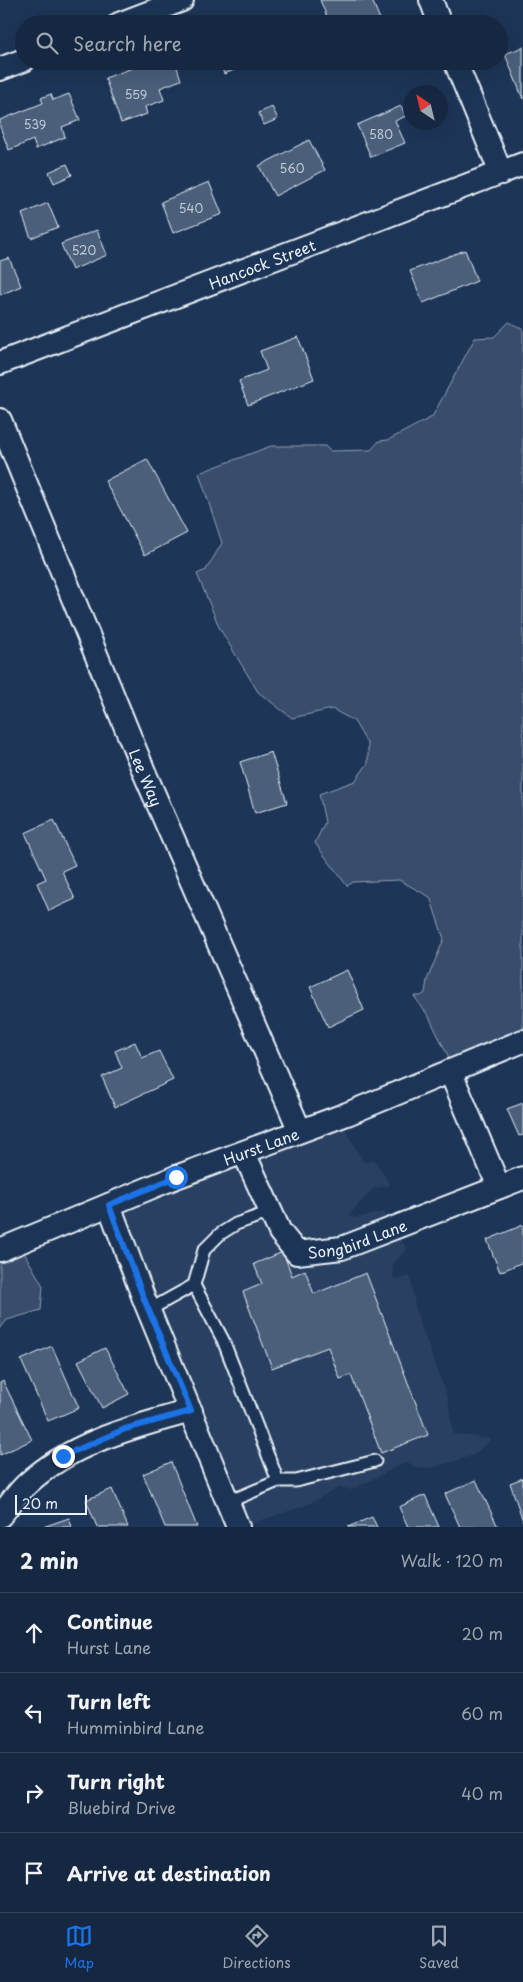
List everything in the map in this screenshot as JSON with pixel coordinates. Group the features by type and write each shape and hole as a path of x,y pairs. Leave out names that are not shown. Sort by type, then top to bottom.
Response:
{"street":[{"path":"143,15 182,0"},
{"path":"431,0 437,15"},
{"path":"0,69 15,63"},
{"path":"460,70 501,173"},
{"name":"Hancock Street","path":"0,363 523,164"},
{"name":"Lee Way","path":"0,420 145,774 300,1131"},
{"name":"Hurst Lane","path":"0,1250 176,1177 347,1114 523,1041"},
{"path":"450,1071 500,1187"},
{"name":"Songbird Lane","path":"244,1153 280,1232 297,1254 342,1248 523,1178"},
{"path":"109,1205 149,1310 238,1527"},
{"path":"0,1516 27,1484 63,1456 125,1429 191,1411"}],"lane":[{"path":"270,1212 236,1224 220,1234 204,1250 194,1285 223,1340 278,1480"},
{"path":"149,1310 194,1285"},
{"path":"228,1502 278,1480 296,1481 375,1461"}],"shaded area":[{"path":"509,322 523,329 523,1037 453,1066 429,1017 414,996 421,996 425,993 427,980 444,939 430,897 399,880 353,882 347,886 315,843 325,822 319,794 355,781 368,763 368,745 354,721 332,709 292,718 258,692 220,629 197,574 206,570 222,543 199,473 271,446 325,446 330,451 371,450 379,441 388,440 432,417 475,338 494,337"},
{"path":"338,1116 364,1163 375,1160 390,1185 373,1189 349,1215 355,1218 384,1212 407,1249 393,1264 393,1278 399,1279 409,1276 411,1281 416,1312 448,1399 453,1434 490,1439 474,1455 432,1468 415,1467 407,1462 351,1490 341,1487 304,1506 241,1527 118,1198"},
{"path":"18,1242 43,1286 41,1310 7,1320 0,1329 0,1247"}],"building":[{"path":"320,0 372,0 378,15 326,15"},
{"path":"523,47 523,99 508,62 508,53"},
{"path":"127,70 178,70 181,80 160,88 164,100 145,107 147,114 121,123 105,78"},
{"path":"222,70 234,70 224,74"},
{"path":"51,94 53,100 69,94 80,120 62,127 65,137 36,149 33,140 9,150 0,127 0,120 43,103 41,98"},
{"path":"401,106 403,117 395,121 405,143 371,157 357,125"},
{"path":"272,107 278,119 264,125 258,113"},
{"path":"309,140 325,170 275,196 259,166"},
{"path":"67,164 72,175 54,183 49,172"},
{"path":"209,182 222,214 173,233 161,202"},
{"path":"48,203 58,227 31,238 22,214"},
{"path":"97,230 107,255 72,270 61,244"},
{"path":"465,250 477,281 423,303 410,271"},
{"path":"9,258 21,286 0,295 0,261"},
{"path":"298,337 314,379 248,405 239,381 267,370 260,351"},
{"path":"147,459 187,533 145,555 105,481"},
{"path":"271,752 287,803 255,813 240,762"},
{"path":"54,820 75,865 62,871 75,899 49,911 37,883 46,879 25,833"},
{"path":"347,970 364,1010 328,1027 310,987"},
{"path":"135,1042 142,1058 159,1051 173,1080 115,1107 102,1077 122,1068 115,1051"},
{"path":"523,1103 523,1135 519,1136 507,1109"},
{"path":"523,1225 523,1262 500,1272 487,1240"},
{"path":"283,1252 292,1276 305,1270 314,1294 366,1273 428,1435 381,1453 351,1375 340,1379 328,1347 272,1368 243,1292 262,1284 254,1264"},
{"path":"52,1346 79,1408 48,1421 21,1360"},
{"path":"105,1348 129,1394 102,1408 78,1361"},
{"path":"3,1381 32,1440 0,1455 0,1383"},
{"path":"171,1462 197,1527 165,1527 143,1474"},
{"path":"523,1478 523,1521 510,1483"},
{"path":"476,1480 498,1527 460,1527 445,1494"},
{"path":"112,1489 128,1527 97,1527 86,1500"},
{"path":"425,1495 439,1527 408,1527 399,1507"},
{"path":"372,1517 377,1527 348,1527"},
{"path":"69,1518 72,1527 43,1527"}],"route":[{"path":"63,1456 125,1429 191,1411 144,1299 109,1205 176,1177"}]}
